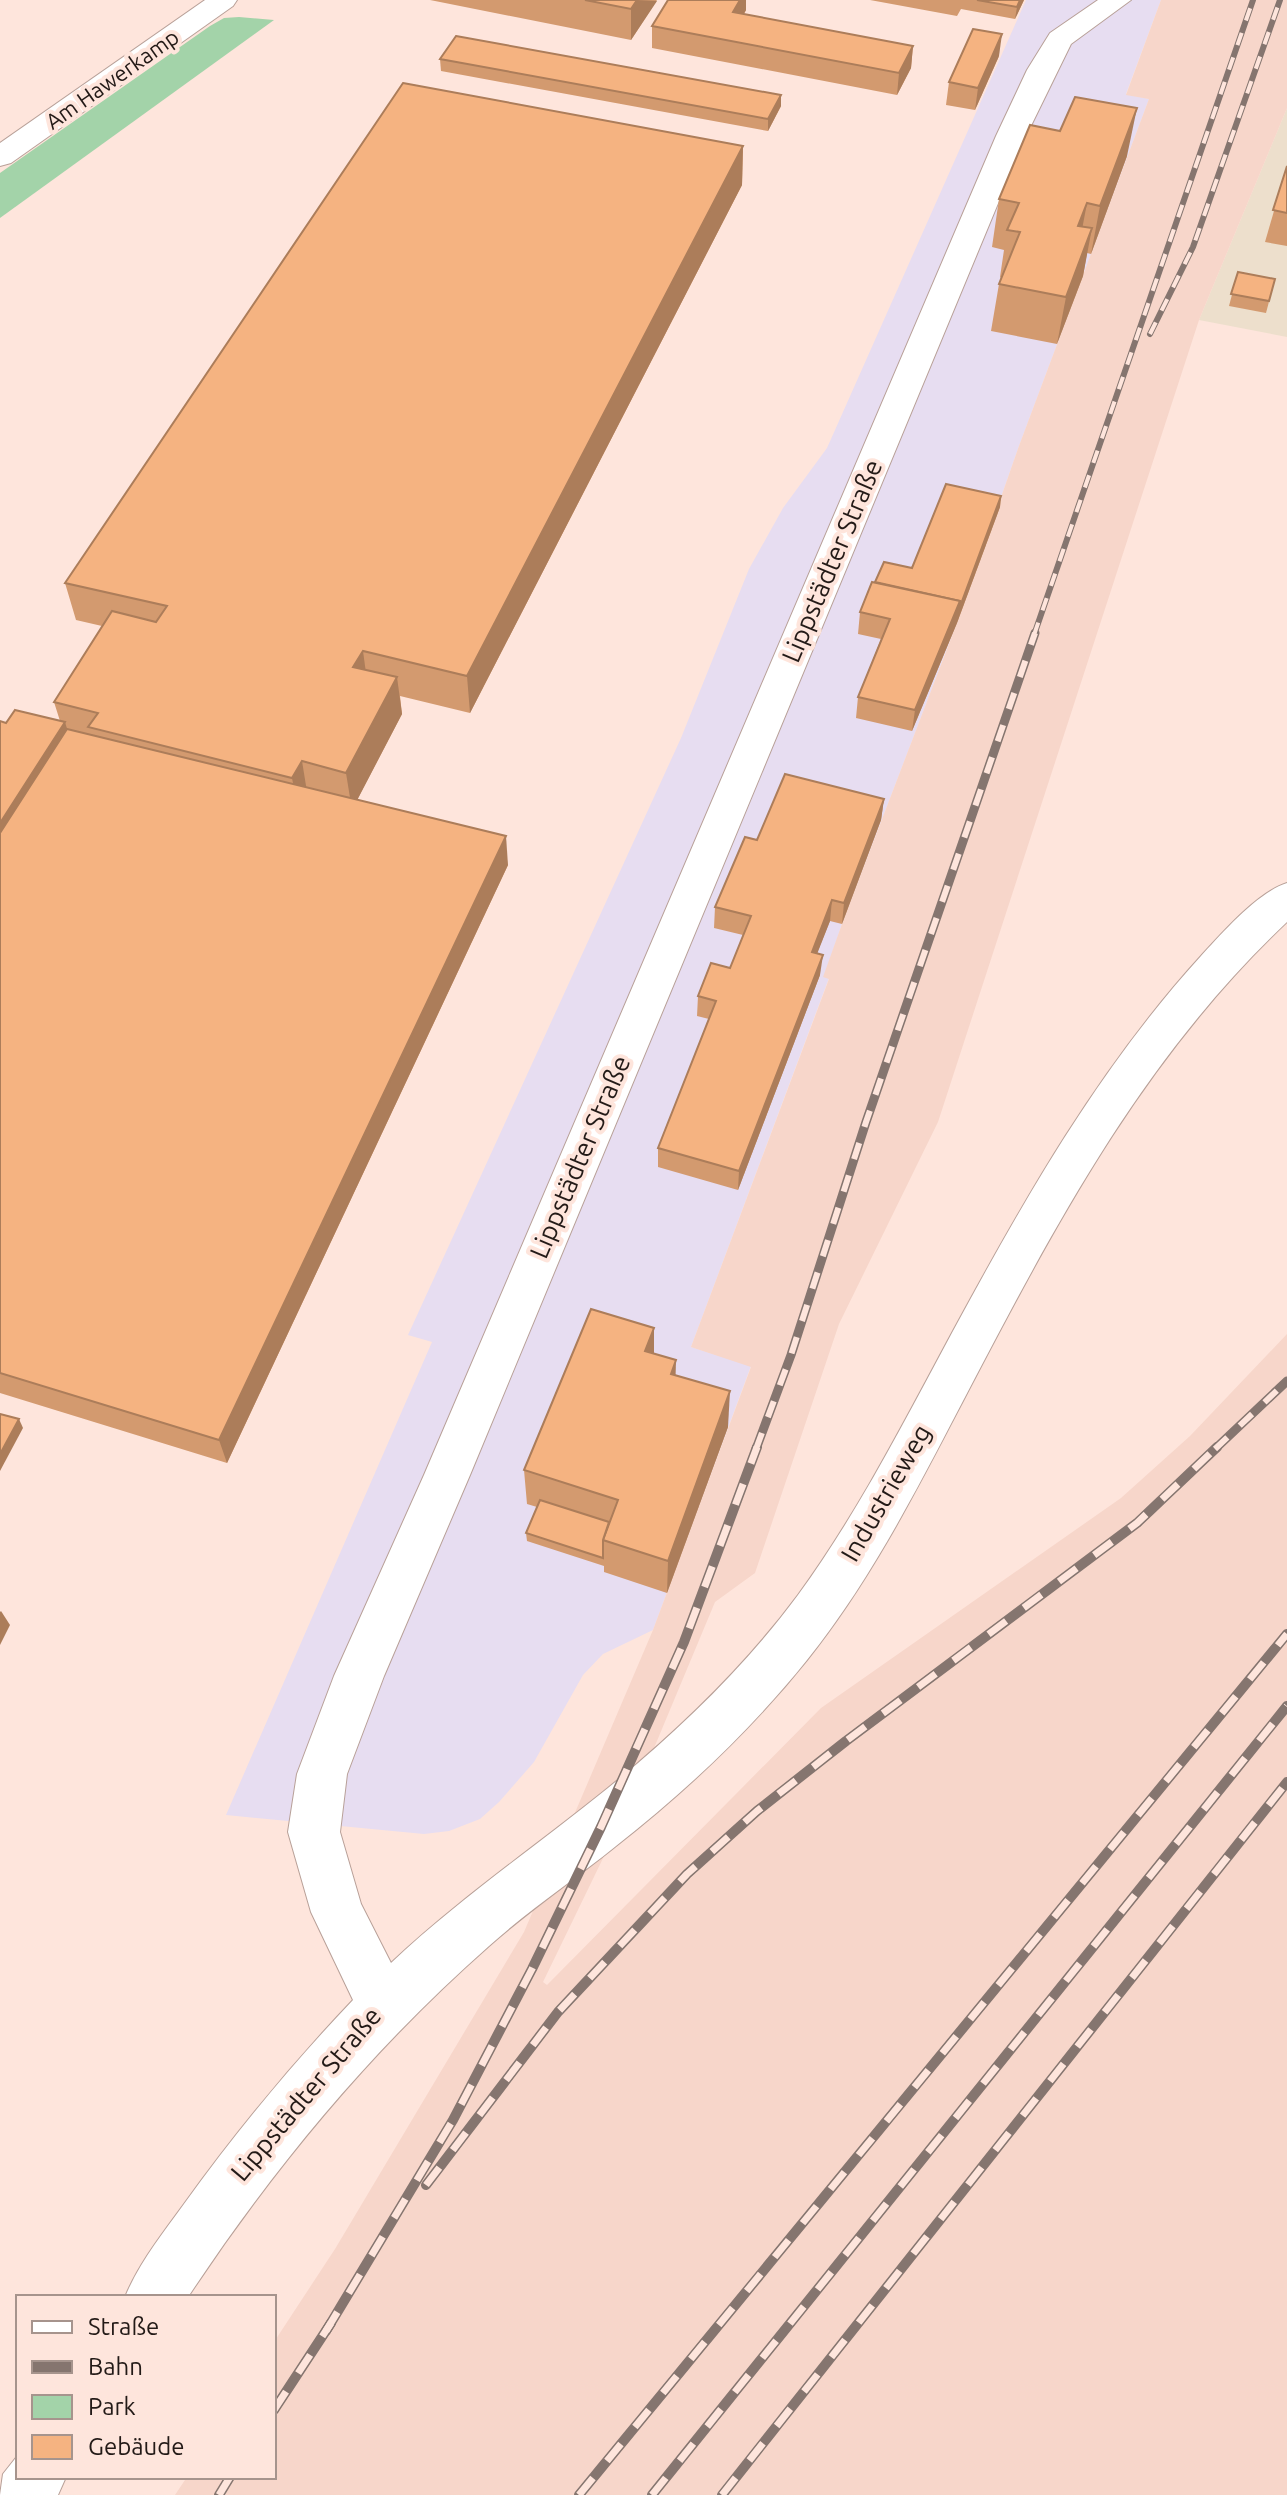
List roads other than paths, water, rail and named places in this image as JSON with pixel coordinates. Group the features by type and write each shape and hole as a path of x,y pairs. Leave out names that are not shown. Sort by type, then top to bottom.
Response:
{"street":[{"name":"Am Hawerkamp","path":"0,157 223,0"},
{"name":"Lippstädter Straße","path":"155,2295 243,2167 299,2098 384,2005 337,1912 314,1832 322,1774 359,1676 447,1475 1011,136 1060,39 1117,0"},
{"name":"Industrieweg","path":"384,2005 476,1922 601,1827 689,1749 748,1693 794,1639 832,1586 894,1486 1039,1215 1091,1126 1180,1004 1217,962 1287,898"}],"railway":[{"path":"1034,635 1253,0"},
{"path":"1150,334 1193,247 1280,0"},
{"path":"756,1449 791,1355 866,1122 1035,633"},
{"path":"1215,1449 1287,1381"},
{"path":"329,2326 453,2120 532,1969 601,1827 684,1642 757,1447"},
{"path":"426,2185 558,2012 687,1874 757,1811 846,1741 1137,1523 1217,1447"},
{"path":"579,2495 1287,1634"},
{"path":"652,2495 1287,1706"},
{"path":"722,2495 1287,1782"},
{"path":"329,2326 331,2323"},
{"path":"276,2407 329,2326"},
{"path":"326,2331 329,2326"},
{"path":"219,2495 229,2479"}]}
